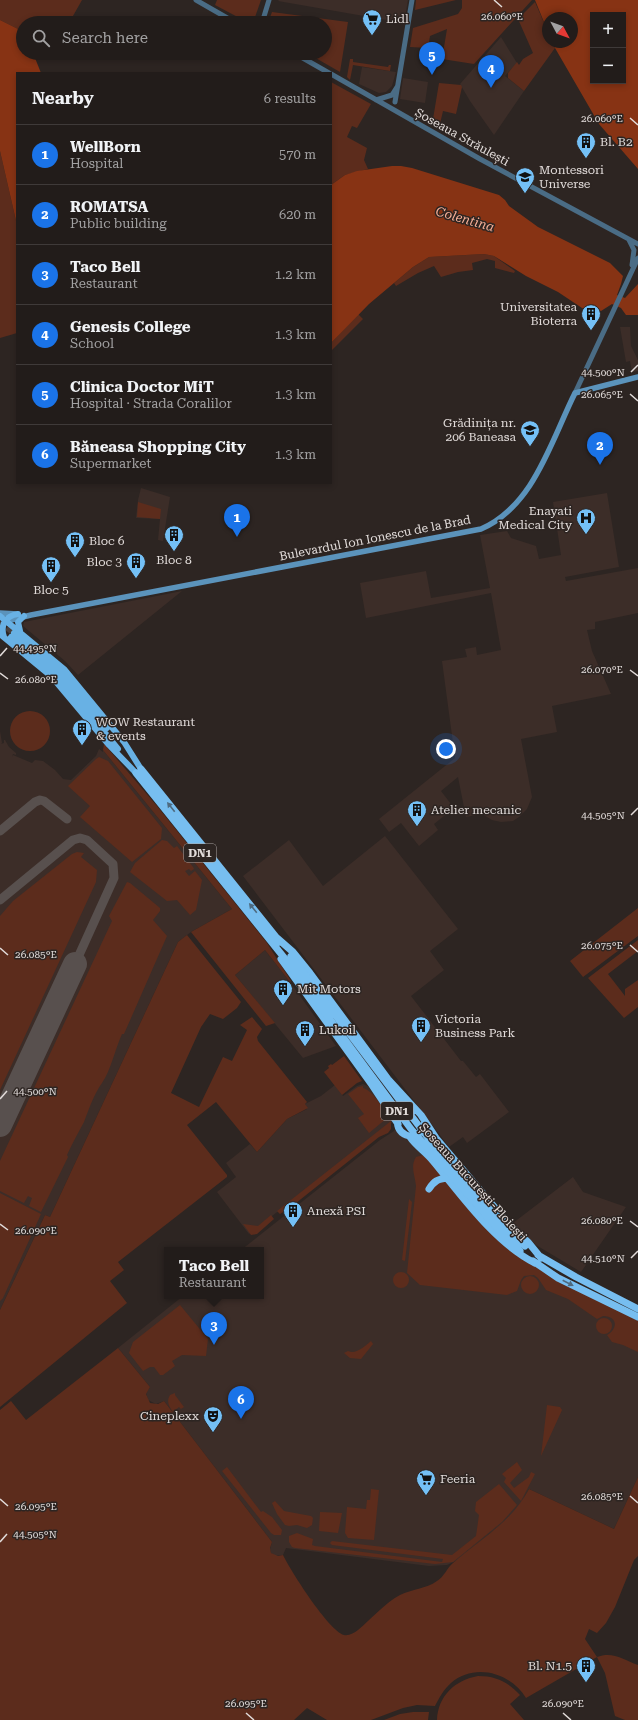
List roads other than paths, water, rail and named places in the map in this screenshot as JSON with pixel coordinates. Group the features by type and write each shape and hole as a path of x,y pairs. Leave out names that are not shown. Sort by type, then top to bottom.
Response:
{"highway":[{"name":"Șoseaua București-Ploiești","path":"139,771 289,958 408,1124 498,1229 538,1260 558,1278 638,1318"},
{"name":"DN1","path":"274,940 293,952 388,1079 417,1112 436,1138 538,1260"},
{"name":"DN1","path":"274,940 282,961 372,1085 398,1124 402,1133 429,1156 504,1241 516,1252 538,1260"},
{"name":"DN1","path":"398,1124 400,1116 404,1112 409,1110 417,1112"},
{"name":"DN1","path":"410,1139 421,1132 424,1121"},
{"path":"429,1189 436,1180 447,1178"},
{"name":"Șoseaua București-Ploiești","path":"538,1260 638,1308"}],"main road":[{"path":"575,393 638,377"},
{"name":"Bulevardul Ion Ionescu de la Brad","path":"0,612 31,615 481,529 499,518 531,485 575,393"},
{"path":"21,615 18,622 11,634 2,631 4,621 9,616 21,615"},
{"path":"4,621 11,634"},
{"name":"Șoseaua București-Ploiești","path":"0,634 11,634 62,674 139,771"},
{"name":"Șoseaua București-Ploiești","path":"11,634 52,677 109,745 139,771"}],"street":[{"path":"196,0 224,16"},
{"path":"263,16 269,0"},
{"path":"394,111 412,0"},
{"path":"396,102 397,87 407,32"},
{"name":"Șoseaua Străulești","path":"306,60 327,72"},
{"name":"Șoseaua Străulești","path":"332,75 394,111 627,238"},
{"path":"376,100 392,95 397,87"},
{"path":"627,238 638,244"},
{"name":"Bulevardul Ion Ionescu de la Brad","path":"627,238 633,247 634,255 628,279"},
{"name":"Bulevardul Ion Ionescu de la Brad","path":"575,393 638,258"}],"water":[{"path":"535,0 638,0 638,169 599,124 555,48 578,48 578,12 542,12 542,17"},
{"path":"0,20 16,28 16,60 36,60 41,72 16,72 16,221 0,151"},
{"name":"Colentina","path":"401,166 412,168 499,195 509,206 538,227 610,263 623,276 617,295 625,298 638,284 638,315 626,315 621,308 612,304 601,311 592,312 582,308 558,292 526,276 494,256 484,254 429,257 413,267 369,304 332,342 332,184 345,175 357,171"}],"tunnel":[{"path":"0,622 14,633"}],"place":[{"name":"Lidl","path":"372,36"},
{"name":"Clinica Doctor MiT","path":"432,75"},
{"name":"Genesis College","path":"491,88"},
{"name":"Bl. B2","path":"586,159"},
{"name":"Montessori Universe","path":"525,194"},
{"name":"Universitatea Bioterra","path":"591,331"},
{"name":"Grădinița nr. 206 Baneasa","path":"530,447"},
{"name":"ROMATSA","path":"600,465"},
{"name":"Enayati Medical City","path":"586,535"},
{"name":"WellBorn","path":"237,537"},
{"name":"Bloc 8","path":"174,552"},
{"name":"Bloc 6","path":"75,558"},
{"name":"Bloc 3","path":"136,579"},
{"name":"Bloc 5","path":"51,583"},
{"name":"WOW Restaurant & events","path":"82,746"},
{"name":"Atelier mecanic","path":"417,827"},
{"name":"Mit Motors","path":"283,1006"},
{"name":"Victoria Business Park","path":"421,1043"},
{"name":"Lukoil","path":"305,1047"},
{"name":"Anexă PSI","path":"293,1228"},
{"name":"Taco Bell","path":"214,1345"},
{"name":"Băneasa Shopping City","path":"241,1419"},
{"name":"Cineplexx","path":"213,1433"},
{"name":"Feeria","path":"426,1496"},
{"name":"Bl. N1.5","path":"586,1683"}]}
